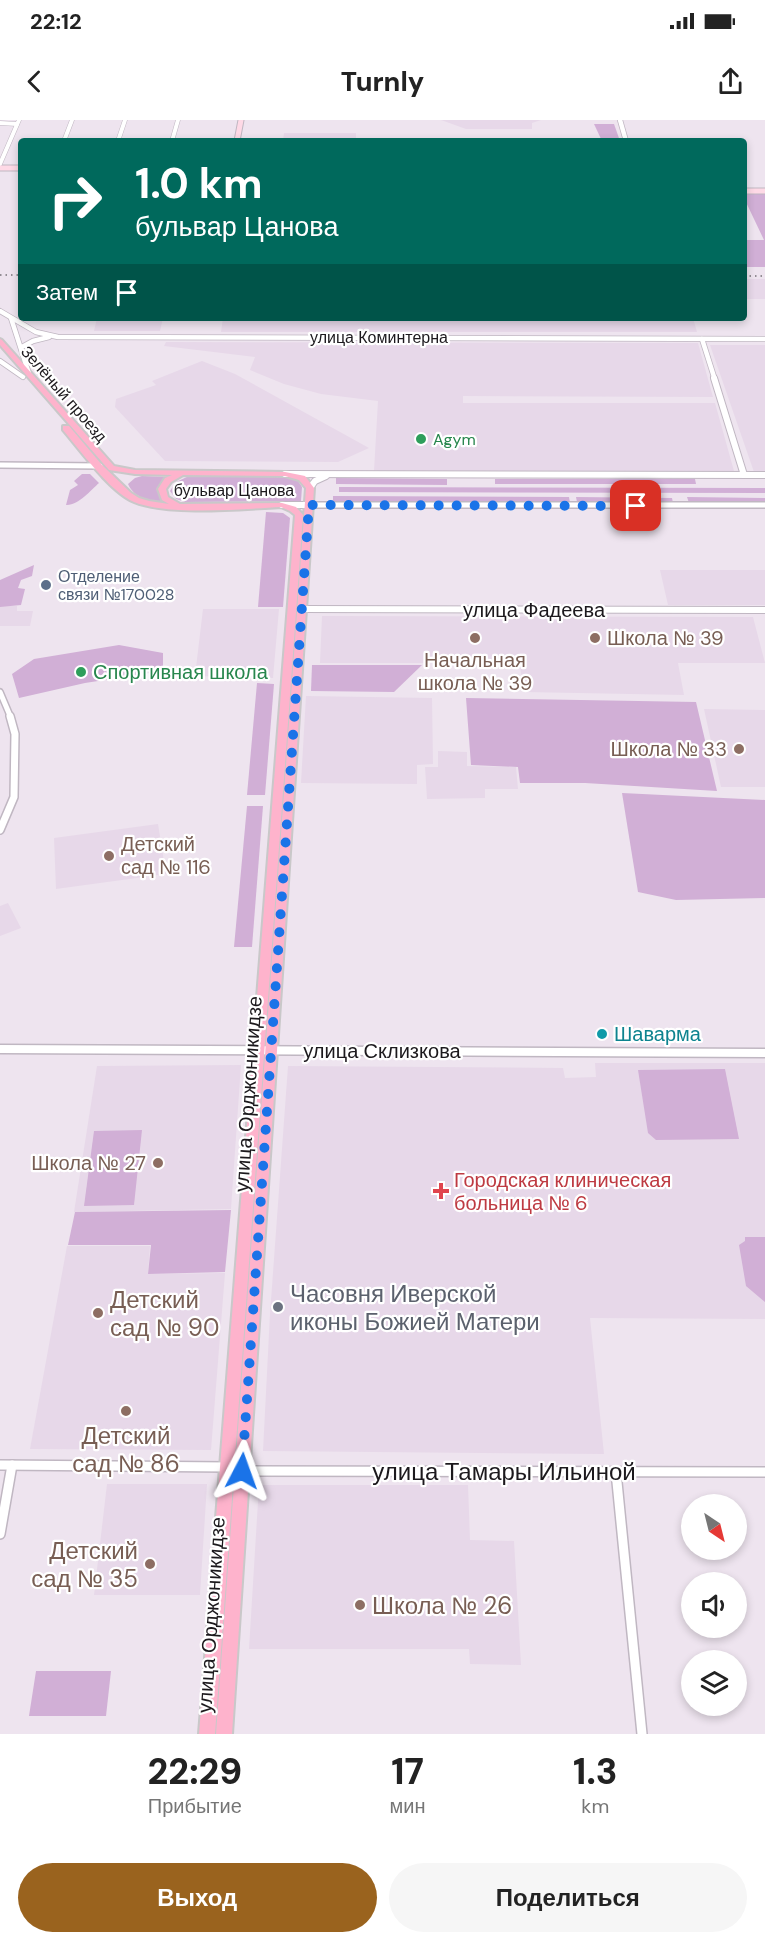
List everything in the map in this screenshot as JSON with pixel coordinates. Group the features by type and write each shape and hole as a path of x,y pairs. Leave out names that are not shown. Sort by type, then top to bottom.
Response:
{"main road":[{"path":"238,138 241,120"},
{"path":"0,166 18,168"},
{"path":"747,191 765,191"},
{"name":"Зелёный проезд","path":"0,341 26,376 104,465 110,476"},
{"name":"Зелёный проезд","path":"0,350 13,360"},
{"name":"бульвар Цанова","path":"104,465 122,471 285,474"},
{"path":"121,488 121,482 126,477 145,472"},
{"path":"179,506 167,500 162,489 168,480 184,473"},
{"path":"285,474 301,478 310,488"},
{"name":"бульвар Цанова","path":"110,476 121,488 144,502 179,506 282,505"},
{"name":"улица Орджоникидзе","path":"265,1051 296,694 310,488"},
{"name":"улица Орджоникидзе","path":"224,1734 235,1469 265,1051 286,687 299,515 294,509 282,505"},
{"path":"286,687 290,692 296,694"},
{"name":"улица Орджоникидзе","path":"207,1734 235,1469"},
{"path":"198,1734 209,1712"},
{"path":"225,1712 234,1734"}],"street":[{"path":"65,138 72,120"},
{"path":"119,138 125,120"},
{"path":"173,138 178,120"},
{"path":"620,120 625,138"},
{"path":"0,123 18,122 0,166"},
{"path":"0,142 9,142"},
{"name":"улица Коминтерна","path":"0,311 36,332 58,337 765,339"},
{"path":"11,317 22,347 26,376"},
{"path":"22,347 36,340 58,337"},
{"path":"702,339 744,475"},
{"path":"0,361 26,376"},
{"name":"Зелёный проезд","path":"0,465 104,465"},
{"name":"бульвар Цанова","path":"285,474 765,475"},
{"path":"310,488 320,478 339,474"},
{"name":"бульвар Цанова","path":"282,505 765,505"},
{"name":"улица Фадеева","path":"302,609 765,610"},
{"path":"0,692 8,708 15,734 15,751 14,797 0,830"},
{"name":"улица Склизкова","path":"0,1049 765,1053"},
{"name":"улица Тамары Ильиной","path":"0,1465 235,1469 765,1472"},
{"path":"0,1534 12,1465"},
{"path":"616,1472 642,1734"}],"shaded area":[{"path":"441,120 541,120 532,123 532,129 466,129"},
{"path":"594,124 614,124 619,138 601,138"},
{"path":"284,133 356,133 356,138 283,138"},
{"path":"747,194 765,194 765,267 747,267 747,240 764,240 747,204"},
{"path":"747,279 765,279 765,299 747,299"},
{"path":"96,321 162,321 160,331 94,331"},
{"path":"223,321 694,321 697,332 221,332"},
{"path":"166,342 698,343 713,397 463,396 463,403 715,403 734,471 374,471 378,401 321,394 284,384 250,370 255,357 164,346"},
{"path":"710,345 765,345 765,472 754,472"},
{"path":"202,361 235,374 369,448 338,462 165,461 115,407 116,399 156,385 152,381"},
{"path":"82,474 90,474 99,483 80,500 66,505 70,490 78,485 74,481"},
{"path":"142,476 170,477 158,488 165,502 143,498 134,493 128,484"},
{"path":"189,476 288,477 298,481 302,487 301,501 185,502 176,499 170,491 176,482"},
{"path":"336,478 447,479 447,485 336,484"},
{"path":"495,479 695,479 696,484 495,484"},
{"path":"339,487 765,488 765,493 339,492"},
{"path":"333,496 569,497 570,503 333,502"},
{"path":"576,497 672,498 673,503 577,502"},
{"path":"687,497 765,498 765,503 689,503"},
{"path":"266,512 283,513 290,518 283,607 258,607"},
{"path":"34,565 32,576 21,580 18,588 25,589 21,605 0,607 0,580"},
{"path":"660,570 765,570 765,605 668,605"},
{"path":"0,606 17,606 17,611 33,611 30,626 0,626"},
{"path":"203,609 279,609 273,678 195,676"},
{"path":"322,616 753,617 765,663 678,663 684,695 524,692 519,660 434,659 434,663 320,663"},
{"name":"Спортивная школа","path":"119,645 163,653 163,671 85,683 19,698 12,674 34,659"},
{"path":"312,665 422,665 394,692 311,691"},
{"path":"257,683 274,684 265,795 247,795"},
{"path":"306,696 432,698 433,764 417,765 417,784 301,783"},
{"path":"466,698 696,702 717,791 585,783 520,783 518,767 471,765"},
{"name":"Школа № 33","path":"704,709 765,710 765,787 721,787"},
{"path":"438,751 467,752 467,766 516,767 518,789 485,789 485,798 427,799 425,767 438,767"},
{"path":"622,793 765,800 765,898 676,900 638,892"},
{"path":"247,806 263,806 252,947 234,947"},
{"name":"Детский сад № 116","path":"158,824 166,874 56,889 54,838"},
{"path":"8,903 21,928 0,936 0,906"},
{"name":"Городская клиническая больница № 6","path":"595,1063 765,1063 765,1319 590,1318 604,1454 263,1451 270,1314 288,1066 563,1068 565,1078 596,1077"},
{"name":"Школа № 27","path":"241,1065 231,1209 74,1212 97,1066"},
{"path":"725,1069 739,1139 656,1140 648,1133 638,1070"},
{"path":"142,1130 134,1205 84,1206 94,1131"},
{"path":"231,1210 225,1272 148,1274 151,1245 68,1245 75,1212"},
{"path":"745,1237 765,1237 765,1302 746,1286 739,1245 745,1241"},
{"path":"67,1246 150,1246 148,1274 225,1273 211,1450 30,1449"},
{"name":"Детский сад № 35","path":"107,1484 207,1484 200,1595 94,1595"},
{"name":"Школа № 26","path":"259,1485 468,1485 470,1540 514,1541 521,1665 470,1664 469,1649 249,1649"},
{"path":"36,1671 111,1671 106,1716 29,1716"}],"railway":[{"path":"0,275 18,275"},
{"path":"747,276 765,276"}],"place":[{"name":"Agym","path":"421,439"},
{"name":"Отделение связи №170028","path":"46,585"},
{"name":"Начальная школа № 39","path":"475,638"},
{"name":"Школа № 39","path":"595,638"},
{"name":"Спортивная школа","path":"81,672"},
{"name":"Школа № 33","path":"739,749"},
{"name":"Детский сад № 116","path":"109,856"},
{"name":"Шаварма","path":"602,1034"},
{"name":"Школа № 27","path":"158,1163"},
{"name":"Городская клиническая больница № 6","path":"441,1191"},
{"name":"Часовня Иверской иконы Божией Матери","path":"278,1307"},
{"name":"Детский сад № 90","path":"98,1313"},
{"name":"Детский сад № 86","path":"126,1411"},
{"name":"Детский сад № 35","path":"150,1564"},
{"name":"Школа № 26","path":"360,1605"}],"route":[{"path":"242,1471 309,505 636,506"}]}
